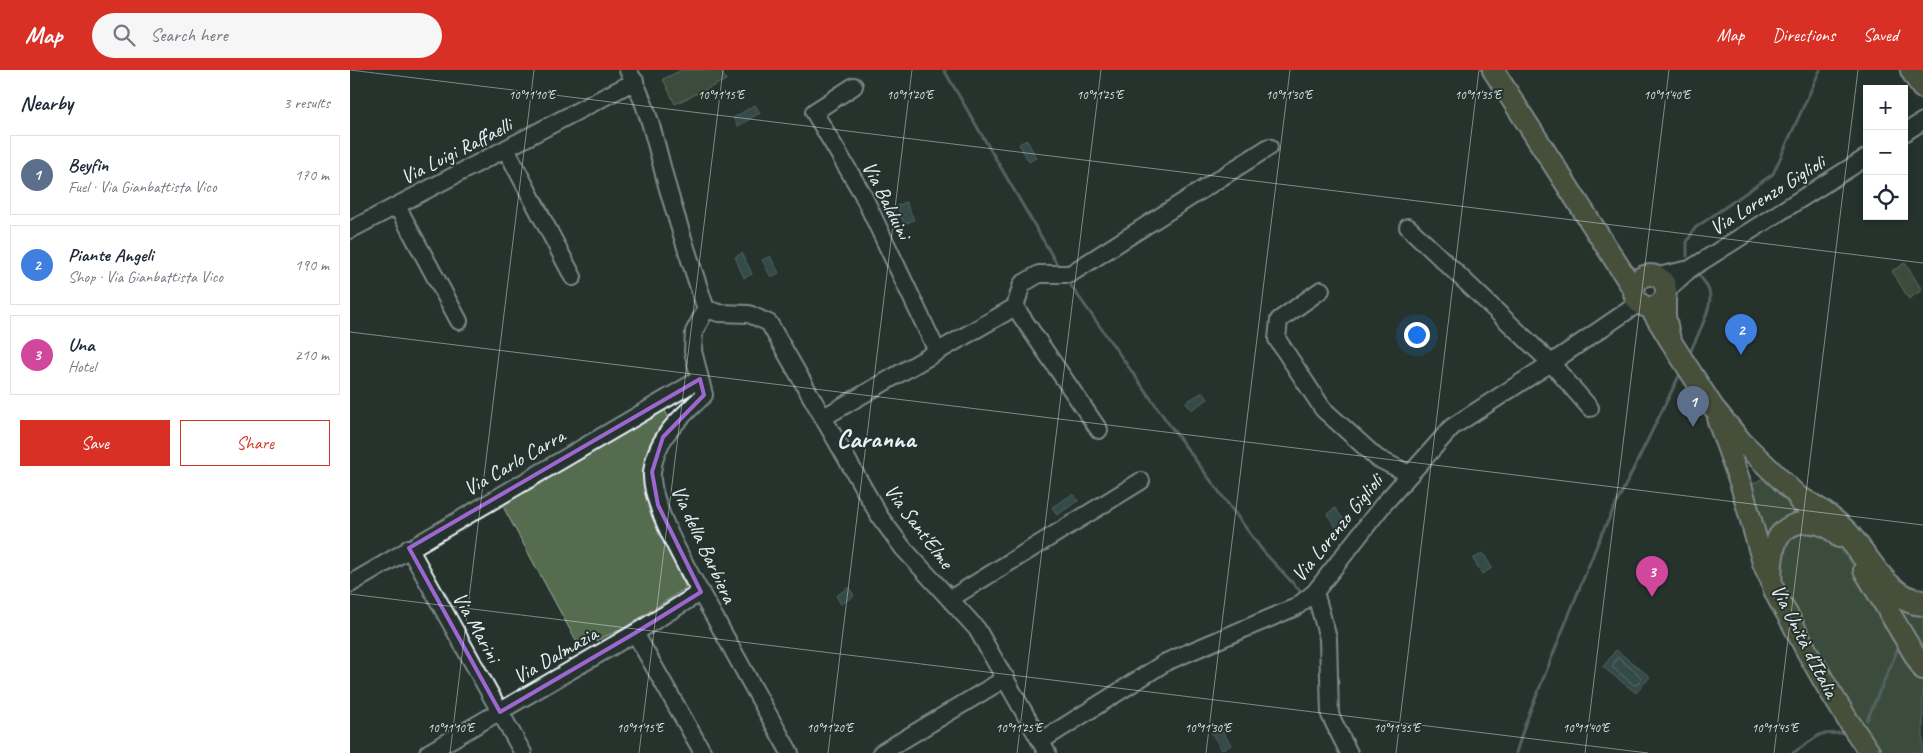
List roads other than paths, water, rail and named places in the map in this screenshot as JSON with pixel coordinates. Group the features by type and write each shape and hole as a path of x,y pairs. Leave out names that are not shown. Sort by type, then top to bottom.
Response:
{"highway":[{"path":"1913,70 1923,86"},
{"path":"1802,500 1830,518 1846,533 1888,585 1899,595 1907,600 1923,603"},
{"path":"1870,578 1900,605 1923,612"}],"main road":[{"path":"1493,70 1605,244 1651,291 1670,340 1713,407 1741,441 1833,530 1870,578 1923,669"},
{"path":"1713,407 1741,485 1763,563 1772,584"},
{"name":"Via Unità d'Italia","path":"1833,530 1819,523 1809,522 1788,528 1775,544 1772,584 1828,690 1870,753"}],"street":[{"name":"Via Luigi Raffaelli","path":"350,230 506,149 632,76"},
{"path":"632,76 647,112 674,211 706,309"},
{"name":"Via Balduini","path":"854,86 814,112 862,193 937,351"},
{"path":"1908,131 1923,121"},
{"path":"824,417 1014,307 1022,284 1039,274 1070,274 1269,147"},
{"path":"506,149 573,278"},
{"name":"Via Lorenzo Giglioli","path":"1044,747 1166,662 1272,619 1296,607 1315,592 1382,506 1452,427 1551,363 1651,291 1690,269 1863,160"},
{"path":"397,206 459,321"},
{"path":"1408,227 1551,363 1590,408"},
{"path":"1321,290 1279,320 1277,339 1323,408 1378,458 1409,474"},
{"path":"1014,307 1100,430"},
{"name":"Via della Barbiera","path":"706,309 694,332 694,351 704,395 663,437 657,448 652,472 653,490 658,506 700,592 790,753"},
{"name":"Via Sant'Elme","path":"706,309 719,313 749,314 769,323 880,518 903,548 978,629 1044,747"},
{"name":"Via Carlo Carra","path":"350,584 700,379"},
{"path":"950,599 1141,482"},
{"name":"Via Marini","path":"409,548 523,753"},
{"name":"Via Dalmazia","path":"428,753 635,633 700,592"},
{"path":"1315,592 1328,638 1330,715 1349,753"},
{"path":"635,633 703,753"},
{"path":"881,753 1006,678"}],"water":[{"path":"755,105 760,113 738,126 733,118"},
{"path":"1027,140 1036,158 1029,162 1019,144"},
{"path":"906,202 914,220 904,224 897,206"},
{"path":"742,253 752,274 744,278 735,257"},
{"path":"770,256 779,273 771,277 762,260"},
{"path":"1203,392 1208,399 1191,410 1186,402"},
{"path":"1073,494 1078,501 1057,515 1052,507"},
{"path":"1335,508 1346,523 1337,529 1327,514"},
{"path":"1483,553 1492,568 1482,574 1473,559"},
{"path":"849,587 854,596 841,604 836,596"},
{"path":"1616,650 1650,677 1636,693 1603,667"},
{"path":"1220,727 1231,745 1222,750 1211,732"}],"waterway":[{"path":"944,70 1057,264"},
{"path":"1687,256 1687,242 1695,228 1773,174 1820,70"},
{"path":"1689,355 1710,302 1709,290 1699,275"},
{"path":"1067,280 1171,427 1263,551 1302,593"},
{"path":"1516,753 1525,724 1601,535 1680,374"},
{"path":"1867,720 1898,649"},
{"path":"1793,753 1821,734 1842,733"}],"place":[{"name":"Piante Angeli","path":"1741,355"},
{"name":"Beyfin","path":"1693,427"},
{"name":"Una","path":"1652,597"}],"district":[{"name":"Caranna","path":"876,438"}]}
